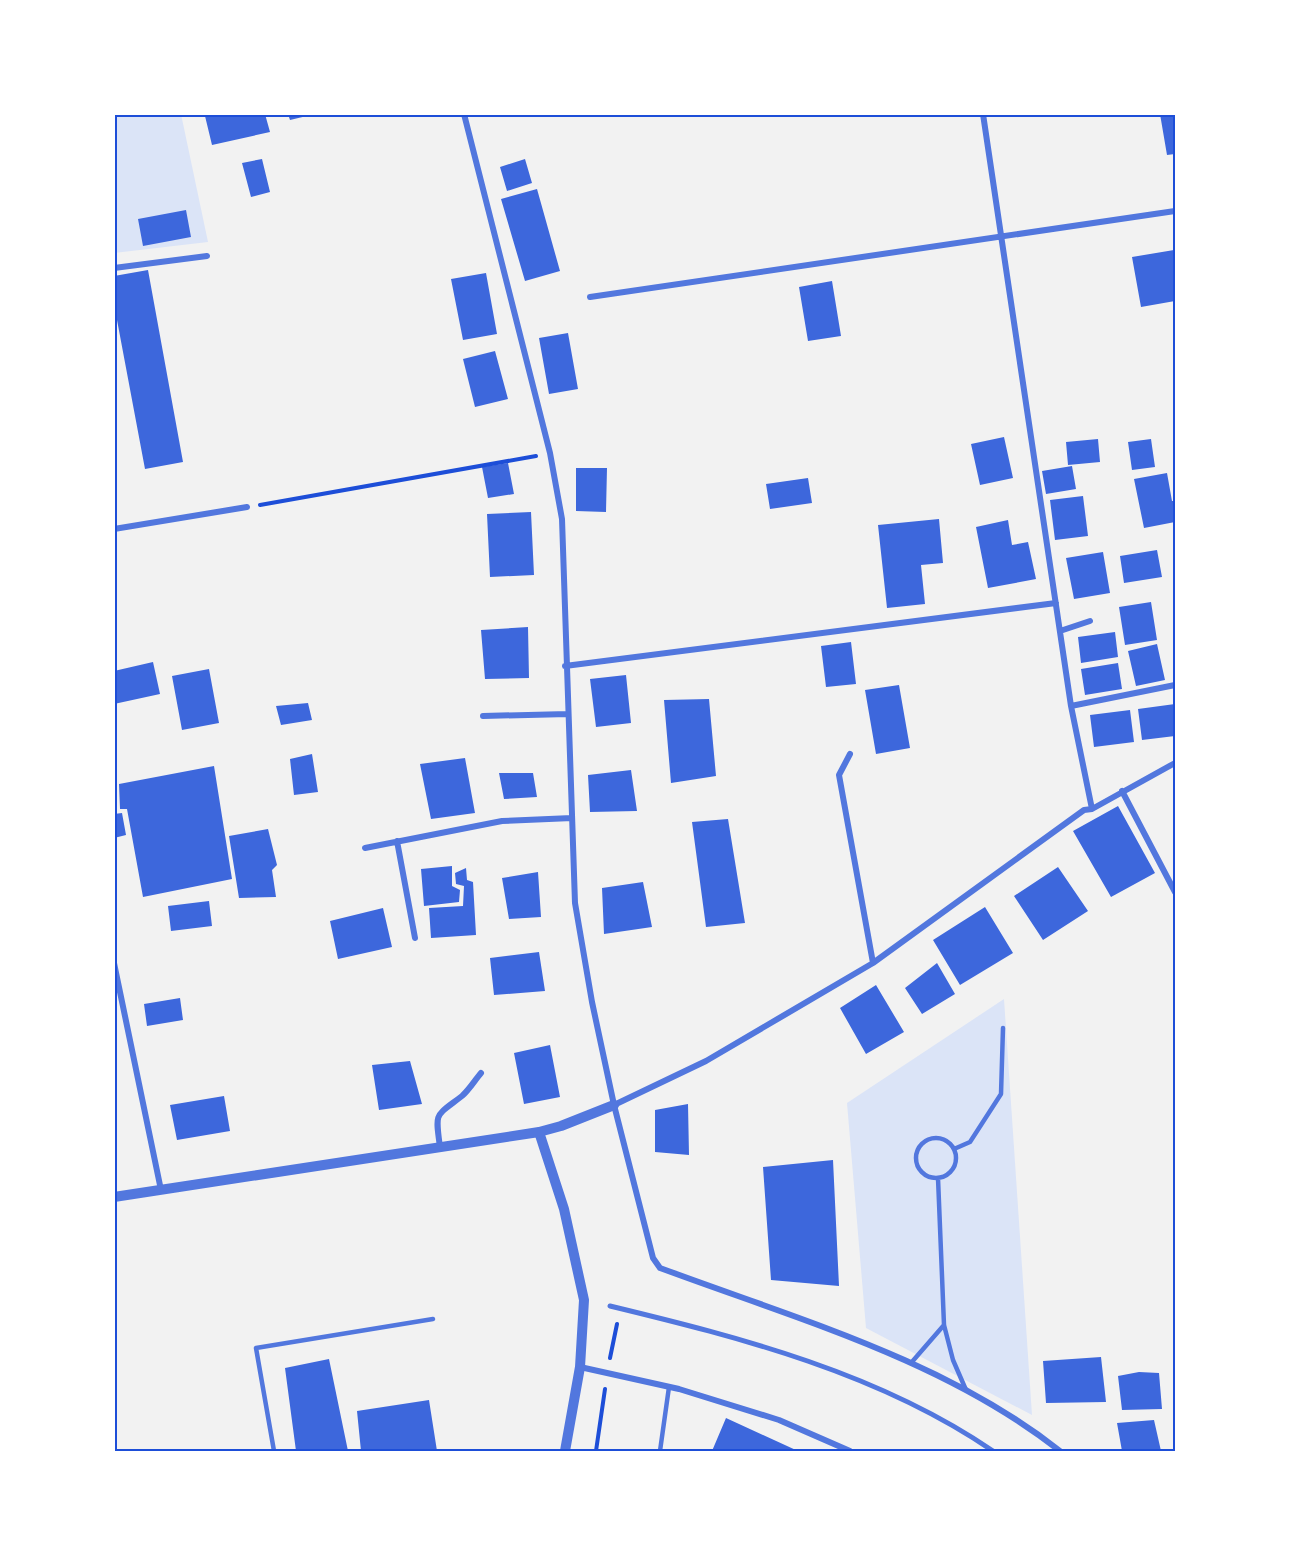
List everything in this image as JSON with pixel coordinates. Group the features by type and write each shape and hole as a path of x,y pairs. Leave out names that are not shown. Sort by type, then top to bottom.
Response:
{"street":[{"path":"464,114 550,453 562,519 565,666 575,903 592,1002 614,1105 646,1238 653,1258 660,1268 879,1348 911,1363 1024,1423 1060,1451"},
{"path":"983,114 1071,706 1092,809"},
{"path":"590,297 1175,211"},
{"path":"114,268 207,256"},
{"path":"114,529 247,507"},
{"path":"565,666 1056,603"},
{"path":"1060,631 1090,621"},
{"path":"1071,706 1175,685"},
{"path":"483,716 568,714"},
{"path":"850,754 839,776 873,963"},
{"path":"114,1197 539,1132 561,1126 614,1105 706,1061 873,963 1084,810 1092,809 1175,763"},
{"path":"1122,791 1175,892"},
{"path":"365,848 502,821 572,818"},
{"path":"397,841 415,939"},
{"path":"114,963 161,1190"},
{"path":"440,1147 437,1120 440,1111 462,1095 481,1073"},
{"path":"539,1132 564,1209 584,1300 580,1367 565,1451"},
{"path":"610,1306 756,1343 872,1386 963,1431 993,1451"},
{"path":"580,1367 669,1387 779,1419 850,1451"}],"lane":[{"path":"954,1149 970,1142 1001,1094 1003,1028"},
{"path":"935,1138 943,1139 954,1149 956,1157 951,1172 938,1178 923,1173 916,1159 921,1145 935,1138"},
{"path":"938,1178 944,1324 953,1360 967,1391"},
{"path":"274,1451 256,1348 434,1319"},
{"path":"911,1363 944,1324"},
{"path":"660,1451 669,1387"}],"path":[{"path":"247,507 550,453"}],"shaded area":[{"path":"114,114 181,114 208,242 114,253"},
{"path":"1004,999 1032,1415 866,1328 847,1103"}],"building":[{"path":"265,114 270,132 212,145 205,116"},
{"path":"288,114 311,114 311,115 290,120"},
{"path":"1160,114 1175,114 1175,154 1167,155"},
{"path":"262,159 270,192 251,197 242,163"},
{"path":"525,159 532,183 507,191 500,167"},
{"path":"537,189 560,271 525,281 501,199"},
{"path":"186,210 191,237 143,246 138,219"},
{"path":"1174,250 1175,301 1141,307 1132,257"},
{"path":"148,270 183,462 145,469 114,304 114,276"},
{"path":"486,273 497,334 463,340 451,279"},
{"path":"832,281 841,336 808,341 799,287"},
{"path":"568,333 578,389 549,394 539,338"},
{"path":"495,351 508,399 475,407 463,359"},
{"path":"1004,437 1013,478 980,485 971,444"},
{"path":"1098,439 1100,462 1068,465 1066,442"},
{"path":"1151,439 1155,467 1132,470 1128,442"},
{"path":"508,463 514,494 488,498 482,467"},
{"path":"1072,466 1076,489 1046,494 1042,471"},
{"path":"576,468 607,468 606,512 576,511"},
{"path":"1167,473 1172,501 1175,501 1175,522 1144,528 1134,479"},
{"path":"808,478 812,503 770,509 766,484"},
{"path":"1083,496 1088,536 1055,540 1050,500"},
{"path":"531,512 534,575 490,577 487,514"},
{"path":"939,519 943,563 921,565 925,604 887,608 878,525"},
{"path":"1008,520 1012,545 1028,542 1036,579 988,588 976,527"},
{"path":"1157,550 1162,577 1124,583 1120,556"},
{"path":"1103,552 1110,593 1074,599 1066,558"},
{"path":"1151,602 1157,640 1125,645 1119,607"},
{"path":"528,627 529,678 485,679 481,630"},
{"path":"1115,632 1118,657 1081,663 1078,637"},
{"path":"851,642 856,684 826,687 821,646"},
{"path":"1157,644 1165,680 1136,686 1128,651"},
{"path":"153,662 160,694 114,704 114,671"},
{"path":"1118,663 1122,689 1085,695 1081,669"},
{"path":"209,669 219,723 182,730 172,676"},
{"path":"626,675 631,723 596,727 590,679"},
{"path":"899,685 910,748 876,754 865,690"},
{"path":"709,699 716,776 671,783 664,700"},
{"path":"308,703 312,720 281,725 276,706"},
{"path":"1175,704 1175,736 1142,740 1138,709"},
{"path":"1130,710 1134,742 1094,747 1090,715"},
{"path":"312,754 318,792 294,795 290,759"},
{"path":"465,758 475,813 431,819 420,764"},
{"path":"214,766 232,879 143,897 127,809 120,809 119,784"},
{"path":"631,770 637,811 590,812 588,775"},
{"path":"499,773 533,773 537,797 504,799"},
{"path":"1118,806 1155,873 1111,897 1073,831"},
{"path":"122,813 126,835 114,838 114,814"},
{"path":"728,819 745,923 706,927 692,822"},
{"path":"268,829 277,865 272,870 276,897 239,898 229,836"},
{"path":"452,866 452,886 460,890 459,902 424,906 421,869"},
{"path":"1058,867 1088,911 1043,940 1014,896"},
{"path":"466,868 467,880 473,882 476,935 431,938 429,908 463,906 464,886 456,884 455,873"},
{"path":"538,872 541,917 509,919 502,878"},
{"path":"643,882 652,927 604,934 602,888"},
{"path":"209,901 212,926 171,931 168,906"},
{"path":"985,907 1013,953 960,985 933,940"},
{"path":"383,908 392,947 338,959 330,921"},
{"path":"539,952 545,991 494,995 490,958"},
{"path":"937,963 955,994 922,1014 905,988"},
{"path":"876,985 904,1032 866,1054 840,1008"},
{"path":"180,998 183,1020 147,1026 144,1004"},
{"path":"550,1045 560,1097 524,1104 514,1053"},
{"path":"410,1061 422,1104 379,1110 372,1065"},
{"path":"224,1096 230,1131 177,1140 170,1105"},
{"path":"688,1104 689,1155 655,1152 655,1110"},
{"path":"833,1160 839,1286 771,1280 763,1167"},
{"path":"1101,1357 1106,1402 1046,1403 1043,1361"},
{"path":"329,1359 348,1451 296,1451 285,1368"},
{"path":"1139,1372 1159,1373 1162,1409 1122,1410 1118,1376"},
{"path":"429,1400 437,1451 361,1451 357,1411"},
{"path":"726,1418 798,1451 712,1451"},
{"path":"1154,1420 1161,1451 1122,1451 1117,1423"}]}
